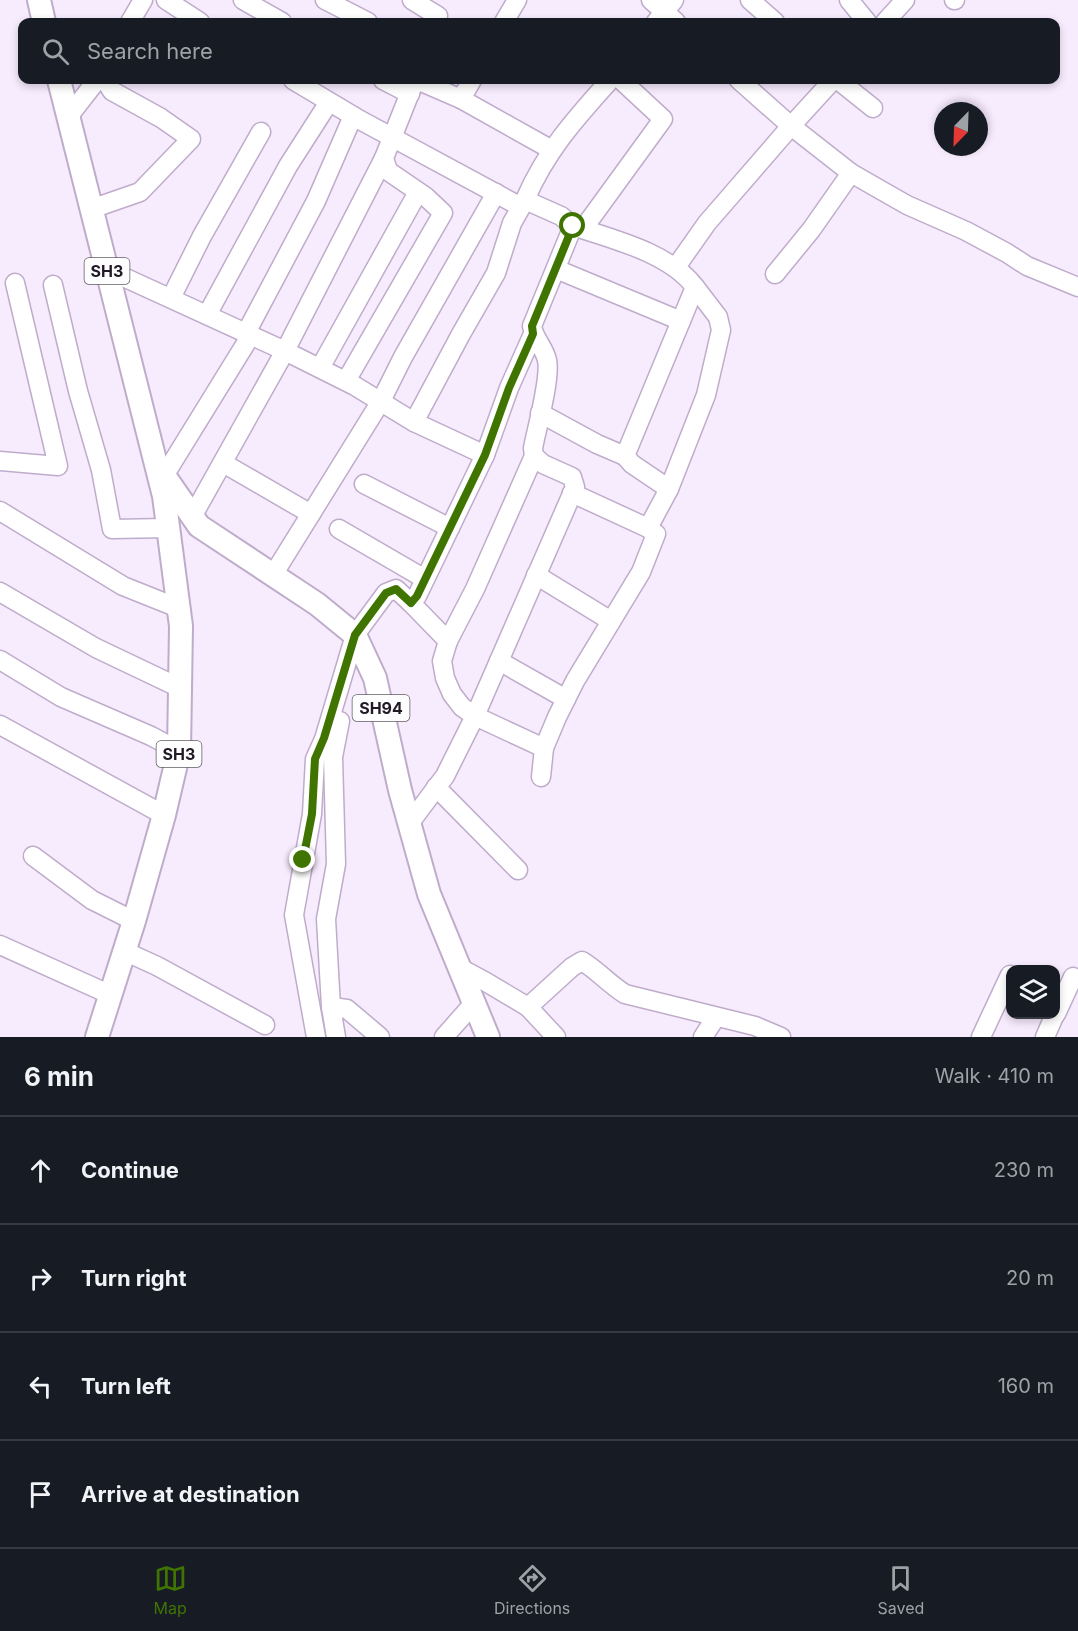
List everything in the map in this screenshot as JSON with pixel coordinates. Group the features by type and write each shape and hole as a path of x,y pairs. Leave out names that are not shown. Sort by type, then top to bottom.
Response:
{"main road":[{"path":"39,0 43,18"},
{"name":"SH3","path":"60,84 160,469 181,626 180,751 134,921 97,1037"},
{"name":"SH94","path":"160,469 199,526 317,604 359,643 375,678 400,790 429,894 488,1037"}],"street":[{"path":"132,18 143,0"},
{"path":"166,0 194,18"},
{"path":"243,0 275,18"},
{"path":"325,0 360,18"},
{"path":"412,0 439,13"},
{"path":"506,18 517,0"},
{"path":"750,0 770,18"},
{"path":"849,0 864,18"},
{"path":"889,18 905,0"},
{"path":"69,122 72,112 94,84"},
{"path":"91,209 140,192 191,139 161,118 112,91 108,84"},
{"path":"300,84 353,117 496,193 561,216 578,228 631,246 676,267 695,287 718,317 721,330 705,395 669,489 648,528"},
{"path":"192,517 285,351 384,158 414,84 460,99 552,150"},
{"path":"460,99 469,84"},
{"path":"414,422 496,273 512,223 533,181 563,132 606,84"},
{"path":"411,603 417,596 485,455 509,388 533,334 532,326 556,269 578,228 663,119 625,84"},
{"path":"743,84 790,126 851,172 907,206 966,231 1007,252 1027,266 1078,286"},
{"path":"676,267 706,223 829,84"},
{"path":"843,84 873,108"},
{"path":"207,315 288,166 329,102"},
{"path":"160,469 249,334 316,201 353,117"},
{"path":"171,297 202,236 261,132"},
{"path":"346,381 443,213 388,171 384,158"},
{"path":"774,274 811,230 851,172"},
{"path":"320,368 418,192"},
{"path":"273,574 381,401 403,357 496,193"},
{"path":"106,268 320,368 414,422 485,455"},
{"path":"556,269 681,321"},
{"path":"0,461 58,466 15,283"},
{"path":"53,285 78,391 101,470 112,529 168,528"},
{"path":"625,456 695,287"},
{"path":"533,334 542,345 548,362 548,379 534,456 475,590 448,641 441,661 452,694 462,707 475,716 544,748"},
{"path":"540,413 597,444 625,456 632,464 669,489"},
{"path":"410,824 445,776 475,716 575,487 572,477 543,464 534,456"},
{"path":"223,463 311,514"},
{"path":"364,484 450,528"},
{"path":"541,777 544,748 566,699 641,572 656,534 648,528 572,493"},
{"path":"0,511 123,586 178,608"},
{"path":"339,529 425,579"},
{"path":"536,575 611,621"},
{"path":"312,1033 294,915 312,814 315,759 359,643 386,593 396,589 448,641"},
{"path":"0,592 96,648 180,688"},
{"path":"336,1037 331,1007 326,919 336,864 333,757 359,643"},
{"path":"0,660 61,697 180,751"},
{"path":"499,662 566,699"},
{"path":"0,724 164,815"},
{"path":"436,787 518,870"},
{"path":"33,856 92,900 134,921"},
{"path":"0,945 111,994"},
{"path":"124,951 157,966 264,1025"},
{"path":"528,1008 572,967 582,961 625,994 755,1026 782,1037"},
{"path":"459,968 528,1008 556,1037"},
{"path":"1060,1004 1073,977"},
{"path":"981,1037 1006,985"},
{"path":"444,1037 474,1003"},
{"path":"331,1007 347,1009 380,1037"},
{"path":"703,1037 716,1017"},
{"path":"1045,1037 1053,1019"}],"route":[{"path":"303,860 312,814 315,759 324,738 355,635 386,593 396,589 411,603 417,596 485,455 509,388 533,334 532,326 538,310 573,226"}]}
